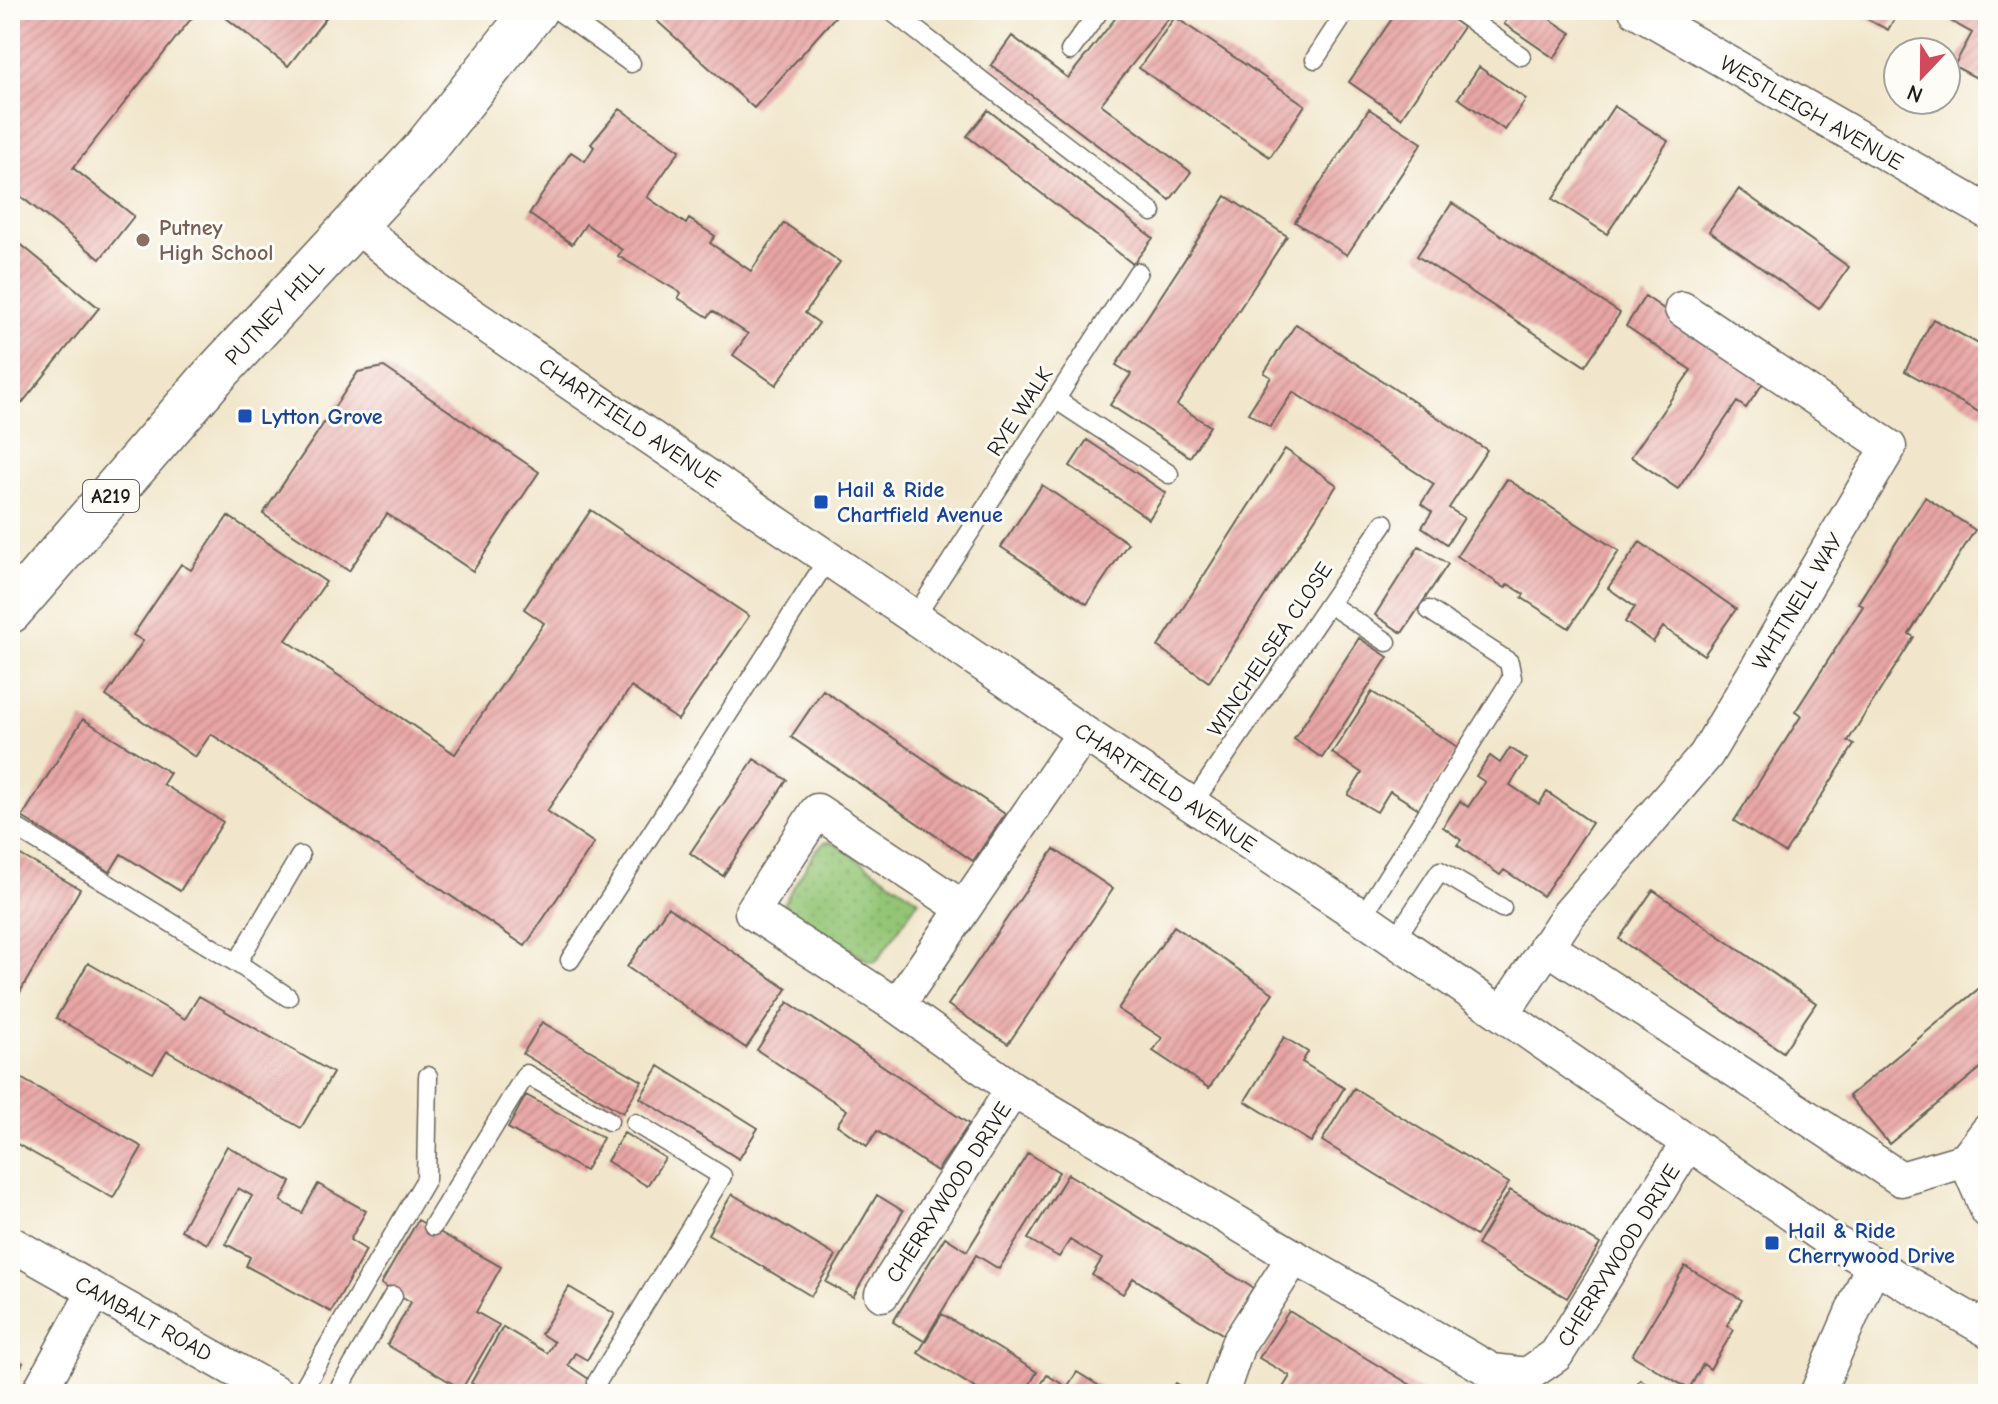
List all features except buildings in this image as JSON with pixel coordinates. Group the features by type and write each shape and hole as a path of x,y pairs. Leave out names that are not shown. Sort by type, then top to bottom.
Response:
{"main road":[{"name":"PUTNEY HILL","path":"10,611 210,380 423,151 535,10"}],"street":[{"name":"WESTLEIGH AVENUE","path":"1636,10 1988,212"},
{"name":"CHARTFIELD AVENUE","path":"356,225 436,291 1084,733 1395,939 1687,1145 1872,1267 1986,1325"},
{"name":"WHITNELL WAY","path":"1502,1014 1546,946 1706,755 1889,447 1682,309"},
{"path":"897,1006 1084,733"},
{"name":"CHERRYWOOD DRIVE","path":"963,908 817,811 752,912 897,1006 1013,1089 1492,1371 1527,1375 1556,1355 1687,1145"},
{"path":"1546,946 1901,1179 1966,1160 1988,1131"},
{"name":"CHERRYWOOD DRIVE","path":"882,1294 1013,1089"},
{"path":"1966,1160 1988,1211"},
{"name":"CAMBALT ROAD","path":"10,1243 278,1394"},
{"path":"1221,1394 1238,1344 1294,1257"},
{"path":"1817,1394 1872,1267"},
{"path":"38,1394 95,1291"}],"lane":[{"path":"557,10 631,63"},
{"path":"890,10 1152,212"},
{"path":"1070,51 1100,10"},
{"path":"1315,59 1347,10"},
{"path":"1461,10 1459,12 1521,56"},
{"name":"RYE WALK","path":"915,617 1138,272"},
{"path":"1055,399 1169,474"},
{"name":"WINCHELSEA CLOSE","path":"1193,803 1384,523"},
{"path":"570,960 829,557"},
{"path":"1329,604 1387,642"},
{"path":"1362,917 1512,678 1509,662 1429,610"},
{"path":"10,824 288,997"},
{"path":"237,963 300,856"},
{"path":"1395,939 1440,871 1502,908"},
{"path":"433,1226 526,1074 609,1121"},
{"path":"300,1394 426,1179 428,1076"},
{"path":"597,1382 722,1176 635,1123"},
{"path":"336,1394 393,1296"}],"green space":[{"path":"825,842 832,842 919,900 876,962 867,961 783,904 816,850"}],"place":[{"name":"Putney High School","path":"143,240"},
{"name":"Lytton Grove","path":"245,416"},
{"name":"Hail & Ride Chartfield Avenue","path":"821,502"},
{"name":"Hail & Ride Cherrywood Drive","path":"1772,1243"}]}
